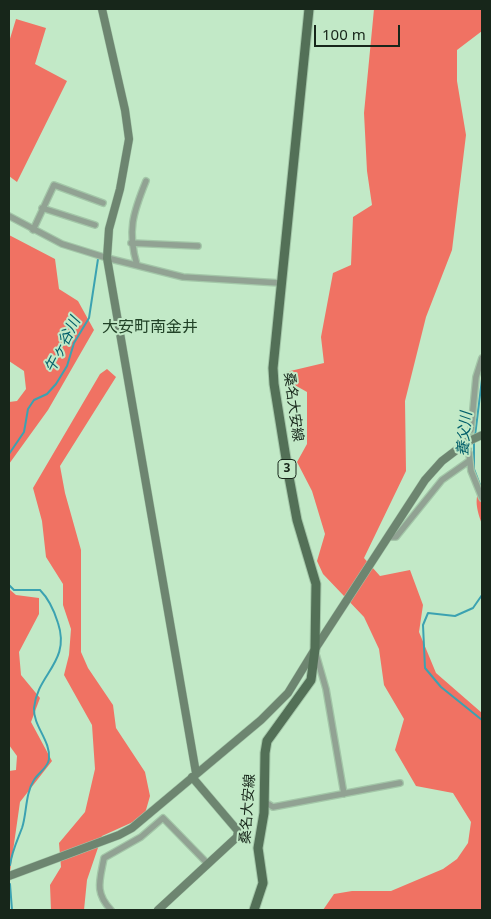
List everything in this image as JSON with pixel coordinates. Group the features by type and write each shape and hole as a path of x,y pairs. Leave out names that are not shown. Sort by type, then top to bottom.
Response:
{"main road":[{"name":"桑名大安線","path":"254,910 263,883 258,848 265,802 265,753 267,741 311,680 315,649 316,584 297,520 274,384 280,283 309,9"}],"street":[{"path":"102,9 125,110 129,139 120,189 109,228 107,258 194,775 238,831 237,837 161,909"},
{"path":"137,265 130,243 133,212 146,181"},
{"path":"33,230 54,186 103,204"},
{"path":"42,208 95,226"},
{"path":"9,216 62,244 107,258 192,278 280,283"},
{"path":"130,243 198,246"},
{"path":"472,430 476,377 482,358"},
{"path":"9,876 119,835 132,828 261,720 288,693 299,678 315,649 437,466 460,446 482,435"},
{"path":"469,453 471,471 482,498"},
{"path":"390,535 396,537 442,480 469,461"},
{"path":"315,649 326,689 344,794"},
{"path":"265,802 273,807 400,783"},
{"path":"111,910 101,899 99,883 104,858 141,837 163,818 208,864"}],"shaded area":[{"path":"374,9 482,9 482,31 457,50 457,81 466,135 452,250 426,317 405,401 406,471 364,558 380,576 410,570 423,605 419,632 436,673 482,713 482,910 323,910 334,894 352,891 391,891 443,869 457,859 468,843 471,822 453,793 416,786 395,750 404,719 384,685 379,649 364,617 323,574 317,561 325,534 312,491 297,462 307,444 307,392 284,379 286,372 324,363 321,337 333,273 351,265 353,217 372,205 367,171 364,113"},
{"path":"16,19 46,28 35,64 67,81 17,182 9,176 9,42"},
{"path":"9,235 55,259 59,289 78,301 94,330 48,410 9,464 9,402 17,401 26,389 24,371 9,361"},
{"path":"107,369 116,377 60,466 65,493 81,550 81,652 88,668 113,705 116,728 145,772 150,796 144,817 102,836 87,880 84,910 51,910 50,885 61,867 59,843 85,812 95,769 92,725 64,675 69,655 71,629 63,605 63,584 46,557 42,521 33,488 100,374"},
{"path":"482,485 482,524 477,509 477,499"},
{"path":"9,589 16,595 39,598 39,614 19,652 21,675 40,698 31,722 52,761 20,802 9,879 9,771 16,770 17,756 9,745"}],"waterway":[{"name":"午ヶ谷川","path":"9,454 24,432 28,409 34,400 47,394 56,384 67,366 74,343 89,318 98,259"},
{"name":"養父川","path":"475,436 482,379"},
{"name":"養父川","path":"474,441 474,469 482,490"},
{"name":"午ヶ谷川","path":"9,585 14,590 40,590 53,609 61,636 57,658 36,696 34,708 34,715 47,746 49,759 47,765 31,785 24,822 10,865"},
{"name":"養父川","path":"482,595 473,608 455,616 428,613 423,625 425,668 441,687 482,720"},
{"name":"午ヶ谷川","path":"10,884 12,910"}],"tunnel":[{"path":"469,453 471,430"}],"district":[{"name":"大安町南金井","path":"150,327"}]}
